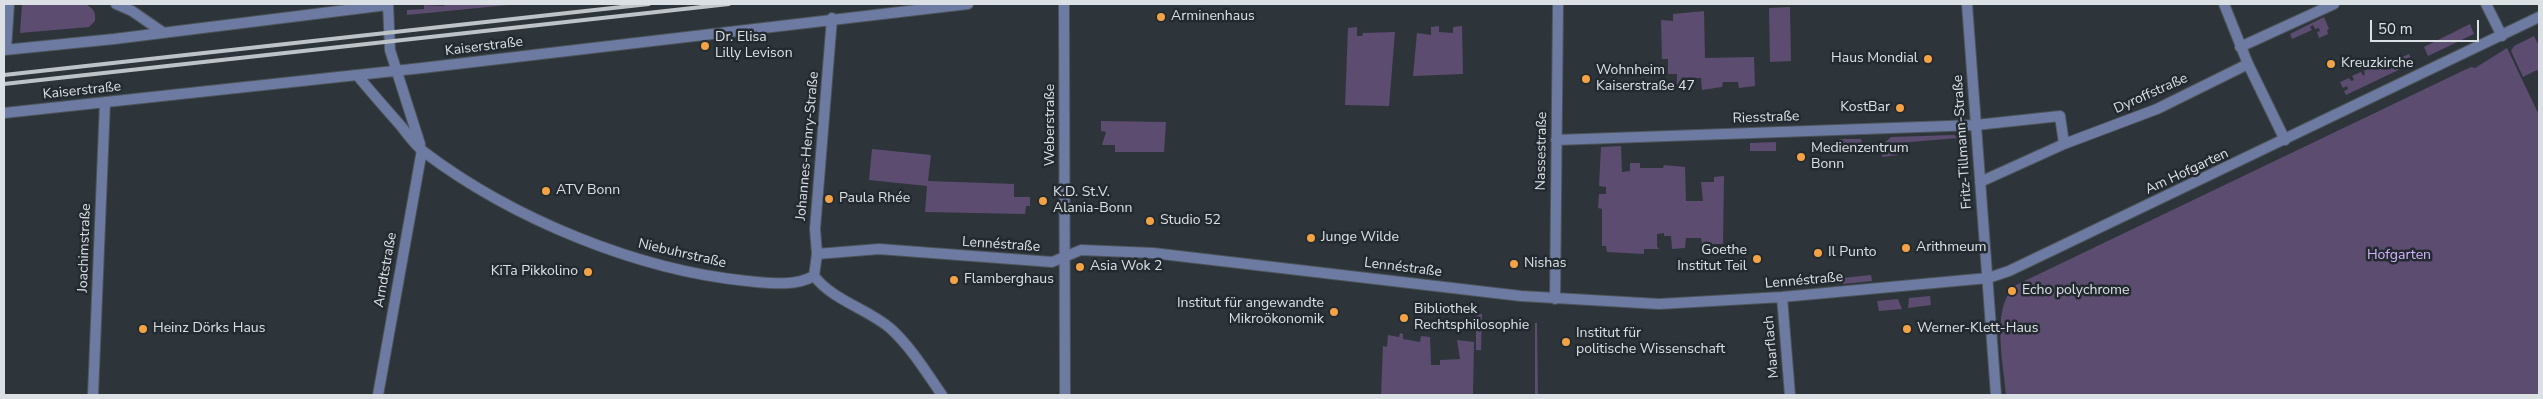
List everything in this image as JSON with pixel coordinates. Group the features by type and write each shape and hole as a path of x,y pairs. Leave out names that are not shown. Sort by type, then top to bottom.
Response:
{"street":[{"path":"8,4 5,50 114,39 161,31 388,4 388,33 396,71 422,150"},
{"path":"116,4 132,11 161,31"},
{"name":"Kaiserstraße","path":"4,113 396,71 832,18 968,4"},
{"name":"Weberstraße","path":"1064,4 1065,395"},
{"name":"Nassestraße","path":"1555,299 1558,4"},
{"name":"Fritz-Tillmann-Straße","path":"1967,4 1988,278"},
{"path":"2224,4 2240,47 2285,140"},
{"path":"2240,47 2334,4"},
{"path":"2486,4 2502,36"},
{"name":"Am Hofgarten","path":"1988,278 2010,271 2539,17"},
{"name":"Johannes-Henry-Straße","path":"814,276 818,254 815,229 832,18"},
{"name":"Dyroffstraße","path":"1980,182 2064,144 2157,109 2248,64"},
{"name":"Niebuhrstraße","path":"356,75 422,150 479,190 539,219 617,253 708,277 769,283 803,282 814,276"},
{"name":"Joachimstraße","path":"93,395 104,102"},
{"path":"1976,126 2060,116 2064,144"},
{"name":"Riesstraße","path":"1556,140 1976,126"},
{"name":"Arndtstraße","path":"378,395 422,150"},
{"name":"Lennéstraße","path":"818,254 879,249 1052,262 1081,250 1153,253 1555,299 1658,304 1782,297 1988,278"},
{"path":"814,276 825,290 889,327 907,347 942,395"},
{"path":"1988,278 1996,395"},
{"name":"Maarflach","path":"1782,297 1790,395"}],"green space":[{"path":"22,4 85,4 93,10 95,21 89,27 20,33"},
{"path":"445,4 518,4 407,15 407,10 424,9 424,5 444,6"},
{"path":"1790,7 1791,61 1770,62 1769,8"},
{"path":"1704,11 1705,58 1754,57 1755,86 1739,88 1738,82 1723,82 1722,87 1702,90 1701,78 1686,78 1686,90 1677,90 1677,74 1668,74 1668,59 1662,59 1661,20 1673,21 1673,14"},
{"path":"2324,17 2329,29 2327,30 2328,34 2319,38 2317,32 2320,31 2319,28 2315,29 2313,25 2310,27 2312,30 2292,39 2290,34"},
{"path":"2470,24 2474,34 2428,56 2424,47"},
{"path":"1439,26 1439,32 1453,33 1453,27 1462,26 1463,74 1413,76 1417,33 1431,35 1431,27"},
{"path":"1357,27 1357,36 1362,36 1363,33 1395,32 1389,106 1345,105 1348,28"},
{"path":"2534,36 2539,46 2539,74 2537,70 2523,77 2511,51 2514,46"},
{"name":"Hofgarten","path":"2507,48 2539,115 2539,395 2006,395 2001,352 2001,321 2003,307 2008,295 2016,285 2454,75 2471,67 2475,68"},
{"path":"2409,54 2413,63 2346,95 2344,91 2348,89 2347,86 2343,88 2340,82 2349,78 2351,81 2354,80 2352,76 2361,72 2363,76 2365,74 2364,71 2372,67 2374,70"},
{"path":"1101,121 1166,122 1164,152 1115,152 1115,145 1102,145 1106,132 1101,131"},
{"path":"1954,135 1958,138 1898,143 1898,155 1882,157 1884,143 1891,137"},
{"path":"1839,139 1861,139 1862,143 1838,150"},
{"path":"1776,142 1776,151 1750,151 1750,143"},
{"path":"1621,146 1622,172 1630,171 1630,163 1640,163 1640,168 1663,168 1664,165 1685,167 1686,201 1703,201 1701,182 1714,182 1714,177 1724,176 1723,244 1702,244 1701,238 1686,238 1685,248 1672,249 1671,236 1664,236 1664,233 1657,234 1657,246 1659,249 1644,249 1644,254 1607,252 1606,246 1602,246 1602,209 1598,208 1599,194 1606,194 1606,187 1599,186 1601,147"},
{"path":"872,149 931,155 928,181 1014,184 1014,197 1030,197 1030,206 1026,206 1025,214 925,212 927,186 869,180"},
{"path":"1871,275 1872,281 1843,284 1842,278"},
{"path":"1930,296 1931,305 1908,308 1909,298"},
{"path":"1898,299 1902,309 1879,311 1877,301"},
{"path":"1476,314 1482,314 1481,350 1476,350"},
{"path":"1535,323 1537,323 1538,395 1535,395"},
{"path":"1400,333 1403,334 1403,339 1420,342 1421,336 1430,337 1431,365 1440,365 1440,360 1460,359 1457,340 1474,342 1473,395 1381,395 1383,346 1387,347 1388,335 1399,337"}],"railway":[{"path":"4,75 649,4"},
{"path":"4,84 729,4"}],"place":[{"name":"Arminenhaus","path":"1161,17"},
{"name":"Dr. Elisa Lilly Levison","path":"705,46"},
{"name":"Haus Mondial","path":"1928,59"},
{"name":"Kreuzkirche","path":"2331,64"},
{"name":"Wohnheim Kaiserstraße 47","path":"1586,79"},
{"name":"KostBar","path":"1900,108"},
{"name":"Medienzentrum Bonn","path":"1801,157"},
{"name":"ATV Bonn","path":"546,191"},
{"name":"Paula Rhée","path":"829,199"},
{"name":"K.D. St.V. Alania-Bonn","path":"1043,201"},
{"name":"Studio 52","path":"1150,221"},
{"name":"Junge Wilde","path":"1311,238"},
{"name":"Arithmeum","path":"1906,248"},
{"name":"Il Punto","path":"1818,253"},
{"name":"Goethe Institut Teil","path":"1757,259"},
{"name":"Nishas","path":"1514,264"},
{"name":"Asia Wok 2","path":"1080,267"},
{"name":"KiTa Pikkolino","path":"588,272"},
{"name":"Flamberghaus","path":"954,280"},
{"name":"Echo polychrome","path":"2012,291"},
{"name":"Institut für angewandte Mikroökonomik","path":"1334,312"},
{"name":"Bibliothek Rechtsphilosophie","path":"1404,318"},
{"name":"Heinz Dörks Haus","path":"143,329"},
{"name":"Werner-Klett-Haus","path":"1907,329"},
{"name":"Institut für politische Wissenschaft","path":"1566,342"}]}
